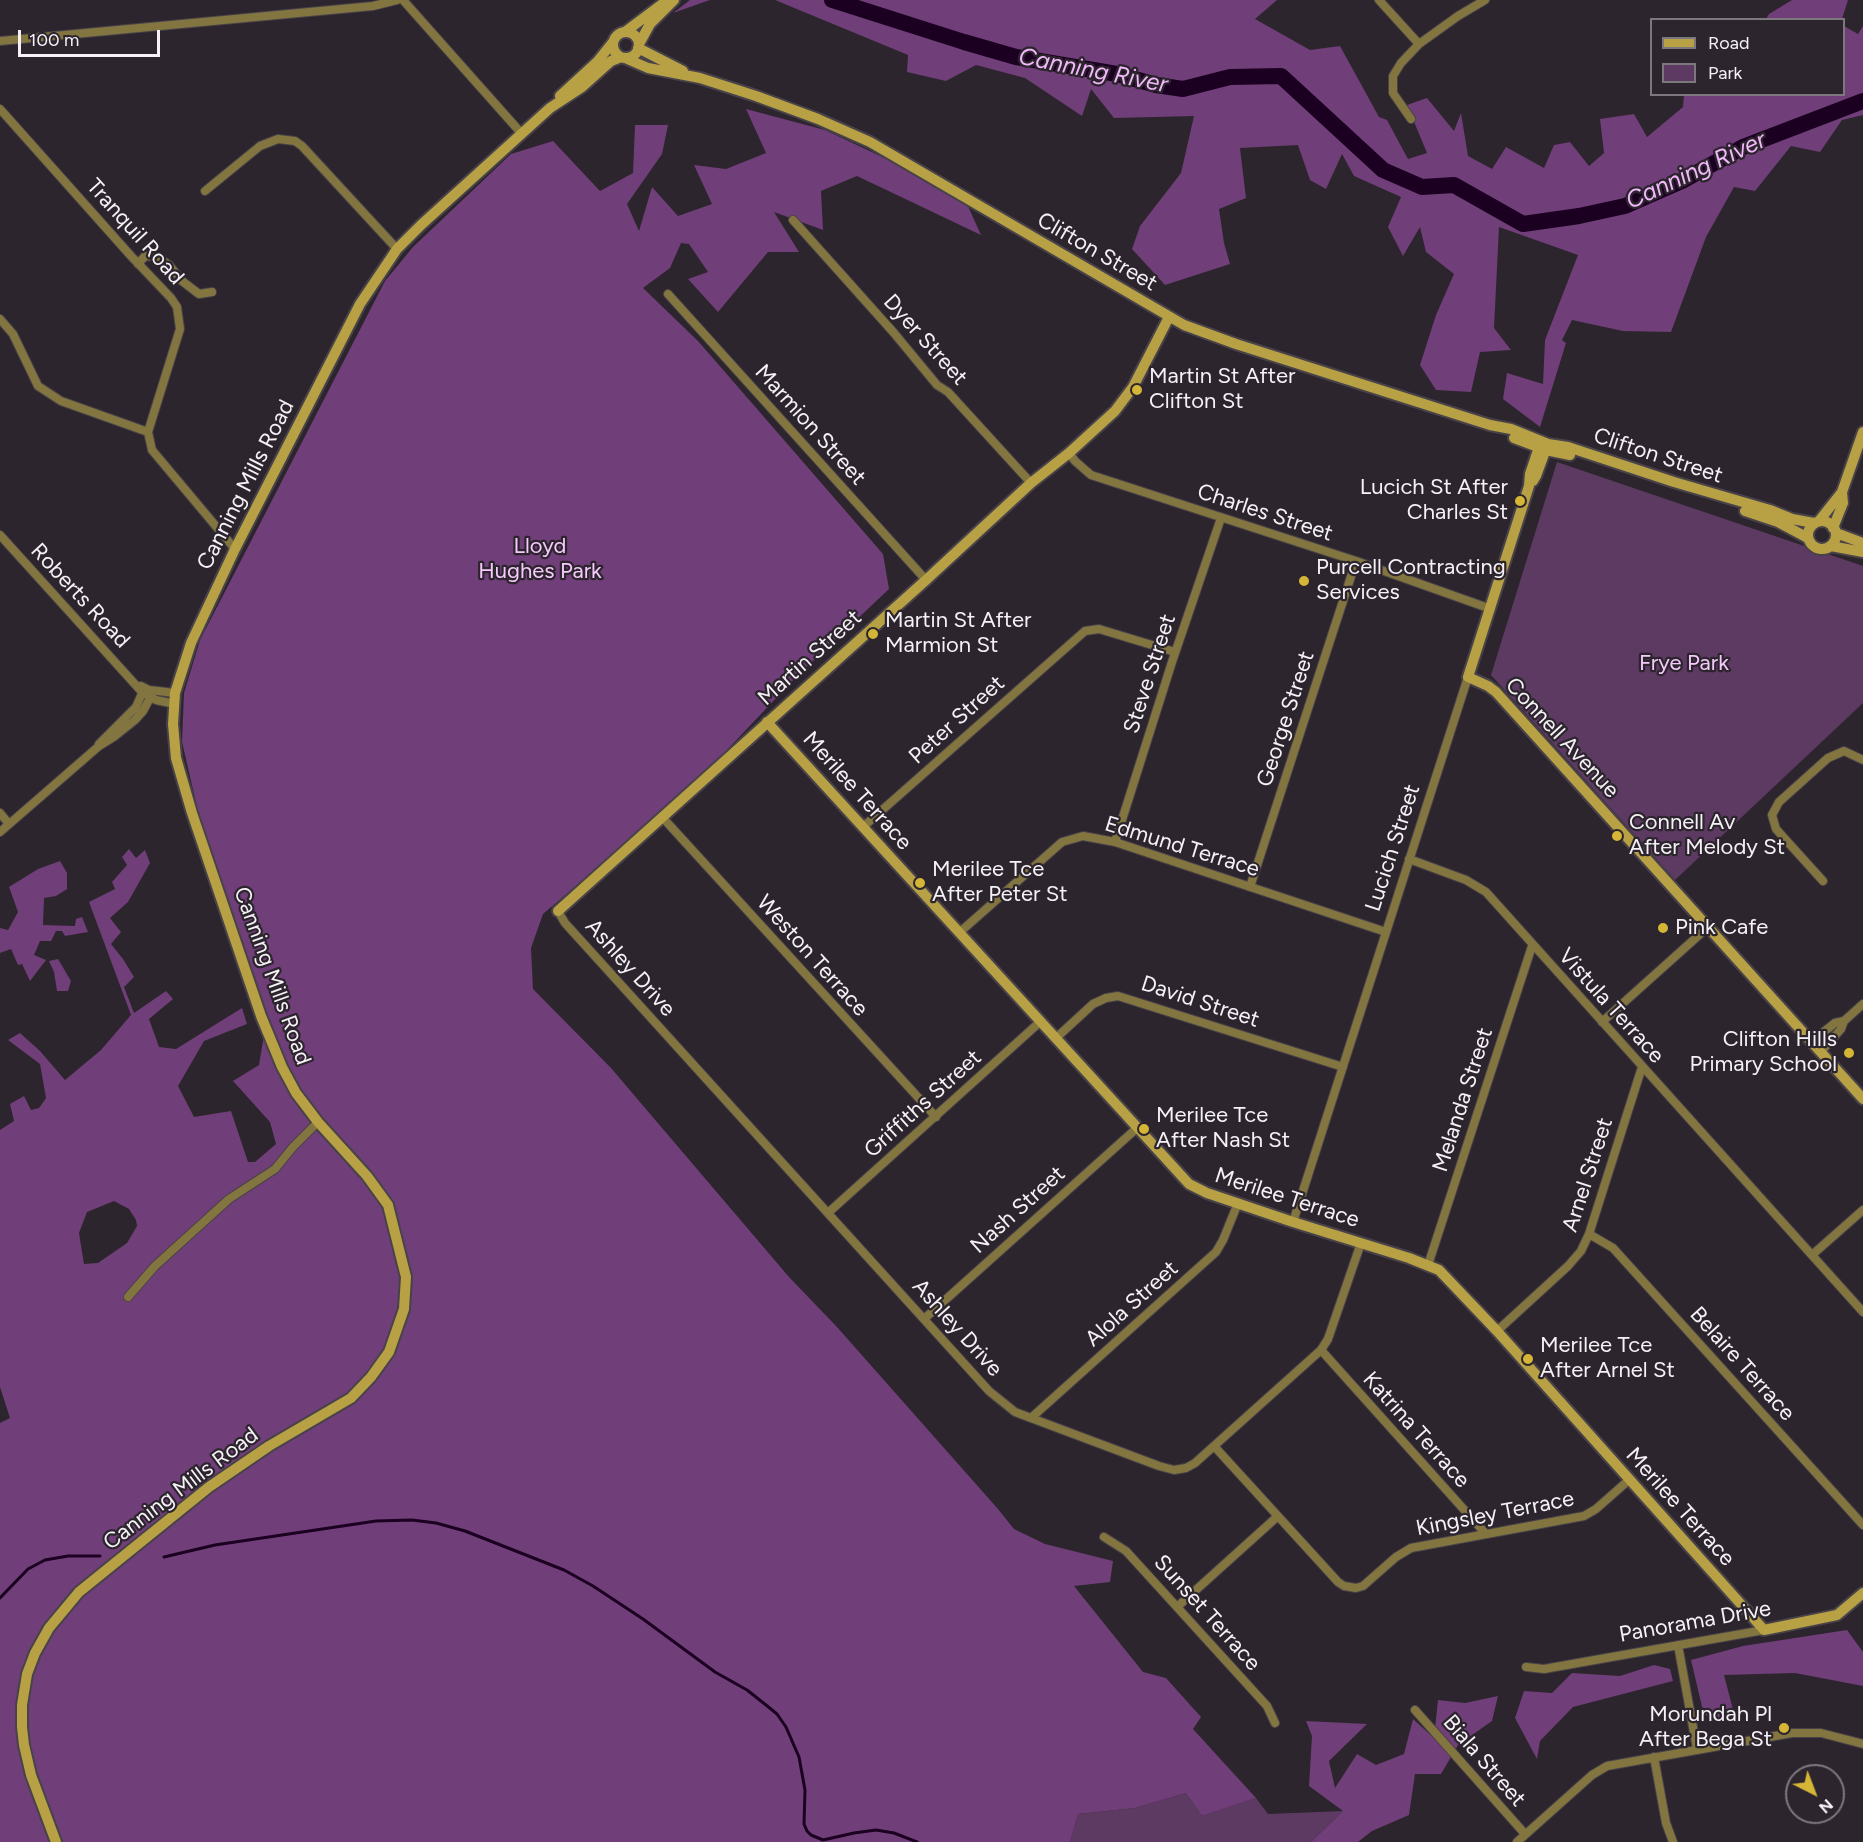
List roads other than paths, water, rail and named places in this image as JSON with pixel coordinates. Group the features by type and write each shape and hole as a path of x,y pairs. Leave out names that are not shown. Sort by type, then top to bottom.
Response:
{"main road":[{"path":"668,0 625,32 618,34 613,42 614,51 623,58 633,56 650,24 674,0"},
{"path":"625,32 635,36 639,46"},
{"name":"Canning Mills Road","path":"56,1842 31,1775 22,1727 22,1705 27,1674 35,1653 49,1628 79,1592 210,1487 269,1446 351,1398 371,1377 388,1352 404,1309 406,1277 388,1205 367,1176 318,1122 296,1093 282,1067 261,1016 192,813 176,758 173,724 175,699 191,642 235,549 360,304 397,249 550,108 561,94 597,62 613,42"},
{"name":"Clifton Street","path":"639,46 700,78"},
{"name":"Canning Mills Road","path":"550,108 582,87 611,61 623,58"},
{"name":"Clifton Street","path":"623,58 648,68 700,78 756,96 818,119 870,142 1169,317 1236,344 1490,425 1543,446 1762,516 1808,538"},
{"name":"Martin Street","path":"558,911 1031,483 1069,453 1115,411 1133,387 1169,317"},
{"path":"1863,432 1842,492 1828,513 1809,530 1808,538 1815,548 1823,549 1831,546 1863,552"},
{"name":"Clifton Street","path":"1543,446 1575,449 1770,510 1792,519 1817,522"},
{"name":"Lucich Street","path":"1468,677 1529,486 1530,474 1543,446"},
{"path":"1831,546 1834,542 1834,530 1843,503 1842,492"},
{"path":"1817,522 1827,522 1834,530 1863,543"},
{"name":"Connell Avenue","path":"1468,677 1496,692 1863,1100"},
{"name":"Merilee Terrace","path":"767,722 1189,1184 1293,1222 1439,1270 1497,1331 1764,1630"},
{"name":"Panorama Drive","path":"1764,1630 1837,1616 1863,1593"}],"street":[{"path":"0,41 373,6 397,0"},
{"path":"403,0 522,134"},
{"path":"1379,0 1419,44"},
{"path":"1411,119 1393,93 1393,76 1401,63 1419,44 1485,0"},
{"name":"Tranquil Road","path":"0,109 177,307 180,329 148,432"},
{"path":"204,191 260,146 278,139 295,141 397,249"},
{"name":"Dyer Street","path":"793,220 937,385 948,392 1031,483"},
{"path":"138,264 145,256 158,257 199,294 212,292"},
{"name":"Marmion Street","path":"668,294 926,580"},
{"path":"0,319 13,334 38,386 61,401 148,432 152,450 235,549"},
{"name":"Charles Street","path":"1069,453 1091,475 1356,561 1491,609"},
{"name":"Steve Street","path":"1115,842 1175,652 1221,518"},
{"name":"Roberts Road","path":"0,535 134,682 146,693 155,692 175,699"},
{"name":"George Street","path":"1250,887 1356,561"},
{"name":"Peter Street","path":"863,827 1085,631 1099,629 1175,652"},
{"name":"Lucich Street","path":"1293,1222 1468,677"},
{"path":"0,832 99,746 135,720 143,711 146,693"},
{"path":"1823,881 1776,829 1772,815 1779,802 1828,758 1844,751 1863,760"},
{"path":"0,813 9,824"},
{"name":"Weston Terrace","path":"663,818 936,1118"},
{"name":"Edmund Terrace","path":"960,932 1062,842 1083,836 1115,842 1386,932"},
{"name":"Vistula Terrace","path":"1409,859 1466,880 1486,892 1532,946 1863,1312"},
{"name":"Ashley Drive","path":"558,911 565,923 989,1391 1015,1412 1165,1468 1174,1470 1186,1468 1195,1463 1321,1350 1328,1339 1361,1243"},
{"path":"1602,1022 1708,927"},
{"name":"Melanda Street","path":"1428,1265 1532,946"},
{"name":"David Street","path":"1056,1038 1093,1004 1118,996 1343,1067"},
{"path":"1821,1052 1841,1029 1844,1021 1863,1004"},
{"name":"Griffiths Street","path":"829,1212 1041,1021"},
{"path":"1811,1042 1835,1023 1844,1021"},
{"name":"Arnel Street","path":"1497,1331 1581,1251 1589,1234 1642,1067"},
{"path":"128,1297 155,1266 229,1199 275,1169 318,1122"},
{"name":"Nash Street","path":"924,1319 1137,1128"},
{"name":"Alola Street","path":"1031,1418 1216,1252 1238,1203"},
{"path":"1812,1255 1863,1210"},
{"name":"Belaire Terrace","path":"1589,1234 1613,1248 1863,1525"},
{"name":"Katrina Terrace","path":"1321,1350 1485,1533"},
{"name":"Kingsley Terrace","path":"1214,1446 1338,1582 1344,1586 1356,1588 1363,1586 1396,1557 1411,1548 1584,1516 1596,1509 1630,1479"},
{"path":"1178,1607 1278,1516"},
{"name":"Sunset Terrace","path":"1104,1537 1126,1551 1178,1607 1266,1706 1275,1723"},
{"name":"Panorama Drive","path":"1526,1667 1544,1669 1764,1630"},
{"path":"1678,1645 1697,1749"},
{"name":"Biala Street","path":"1415,1710 1525,1834"},
{"path":"1517,1842 1592,1774 1614,1764 1792,1732 1821,1733 1863,1744"},
{"path":"1654,1757 1666,1823 1673,1842"}],"waterway":[{"name":"Canning River","path":"832,0 1016,57 1117,74 1156,85 1183,89 1230,77 1281,76 1383,170 1422,187 1454,185 1523,224 1579,216 1625,206 1682,181 1743,147 1863,101"},
{"path":"164,1557 215,1545 376,1521 412,1520 436,1523 465,1531 564,1570 593,1586 643,1619 715,1672 747,1690 777,1714 786,1727 799,1757 805,1790 804,1824 811,1835 823,1840 876,1830 894,1833 917,1842"},
{"path":"0,1598 28,1569 45,1560 68,1556 100,1556"}],"place":[{"name":"Martin St After Clifton St","path":"1137,390"},
{"name":"Lucich St After Charles St","path":"1520,501"},
{"name":"Purcell Contracting Services","path":"1304,581"},
{"name":"Martin St After Marmion St","path":"873,634"},
{"name":"Connell Av After Melody St","path":"1617,836"},
{"name":"Merilee Tce After Peter St","path":"920,883"},
{"name":"Pink Cafe","path":"1663,928"},
{"name":"Clifton Hills Primary School","path":"1849,1053"},
{"name":"Merilee Tce After Nash St","path":"1144,1129"},
{"name":"Merilee Tce After Arnel St","path":"1528,1359"},
{"name":"Morundah Pl After Bega St","path":"1784,1728"}],"park label":[{"name":"Lloyd Hughes Park","path":"540,560"},
{"name":"Frye Park","path":"1684,664"}]}
